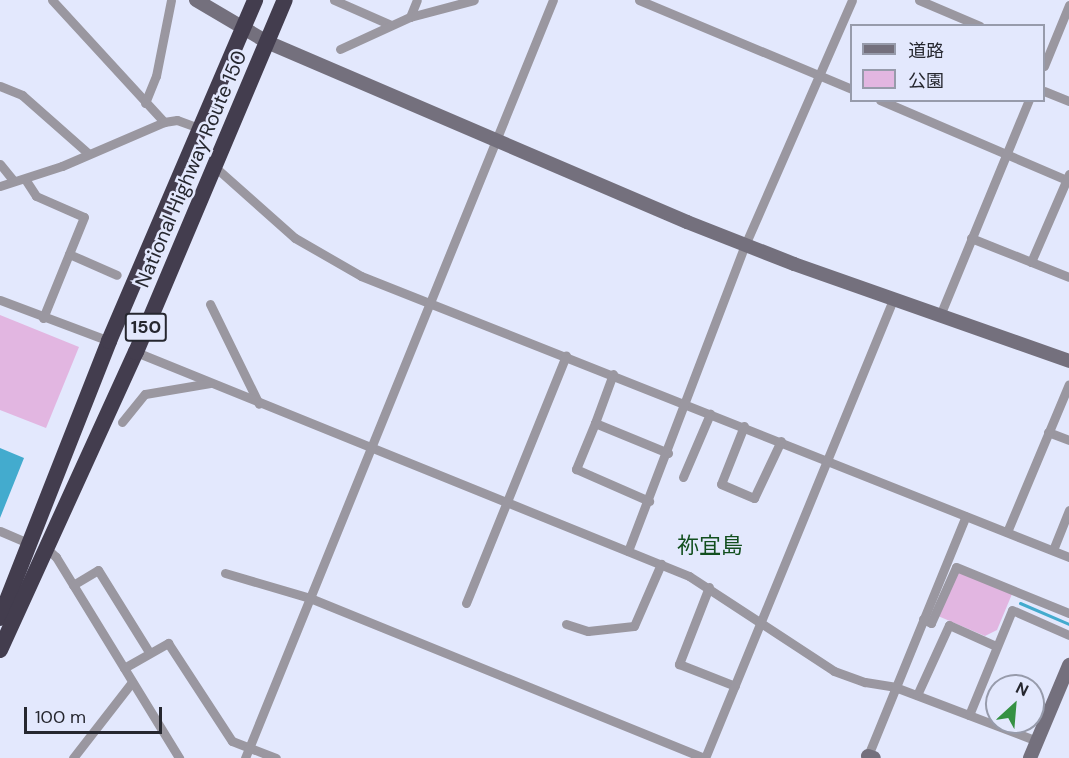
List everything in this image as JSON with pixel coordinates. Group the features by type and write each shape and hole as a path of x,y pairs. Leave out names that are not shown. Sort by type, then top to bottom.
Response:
{"highway":[{"name":"National Highway Route 150","path":"0,650 110,341 255,0"},
{"name":"National Highway Route 150","path":"0,618 136,352 285,0"}],"street":[{"path":"52,0 164,122"},
{"path":"145,103 156,76 171,0"},
{"path":"196,0 242,30 267,42 746,245 941,313 1069,361"},
{"path":"334,0 391,25"},
{"path":"410,16 417,0"},
{"path":"340,49 410,16 474,0"},
{"path":"245,758 369,447 432,302 553,0"},
{"path":"639,0 850,88"},
{"path":"628,551 668,453 746,245 817,76 852,0"},
{"path":"919,0 975,24"},
{"path":"1046,53 1069,5"},
{"path":"0,86 22,95 89,154"},
{"path":"1045,91 1069,101"},
{"path":"884,102 1068,178 1031,262"},
{"path":"941,313 1028,102"},
{"path":"0,186 25,180 164,122 177,120 199,128"},
{"path":"0,164 14,181"},
{"path":"215,167 295,238 361,276 566,355 1069,557"},
{"path":"25,180 36,196 84,217 43,318"},
{"path":"971,238 1069,277"},
{"path":"69,254 117,275"},
{"path":"225,573 310,598 705,758 894,298"},
{"path":"0,300 43,318 110,341"},
{"path":"210,304 259,404"},
{"path":"136,352 259,404 661,564 709,588 834,671 865,682 896,687 1037,741"},
{"path":"466,603 566,355"},
{"path":"613,374 576,469 649,501"},
{"path":"122,422 145,394 211,383"},
{"path":"1007,532 1069,384"},
{"path":"683,477 710,414"},
{"path":"595,423 668,453"},
{"path":"744,426 721,484 754,498 781,441"},
{"path":"1048,432 1069,440"},
{"path":"1053,550 1069,510"},
{"path":"870,757 966,516"},
{"path":"0,531 38,546 56,557 178,758"},
{"path":"567,624 588,631 634,626 661,564"},
{"path":"923,620 931,623 956,567 1069,613"},
{"path":"73,585 98,570 150,652"},
{"path":"709,588 679,664 735,686"},
{"path":"969,715 1012,610 1069,636"},
{"path":"917,695 949,625 996,646"},
{"path":"124,668 168,643 232,741 276,758"},
{"path":"1030,758 1069,665"},
{"path":"73,758 132,682"}],"green space":[{"path":"0,315 79,347 46,428 0,410"},
{"path":"957,571 1012,594 997,630 985,636 938,616"}],"water":[{"path":"0,448 24,458 0,518"}],"waterway":[{"path":"1020,603 1069,624"}],"district":[{"name":"祢宜島","path":"710,546"}]}
